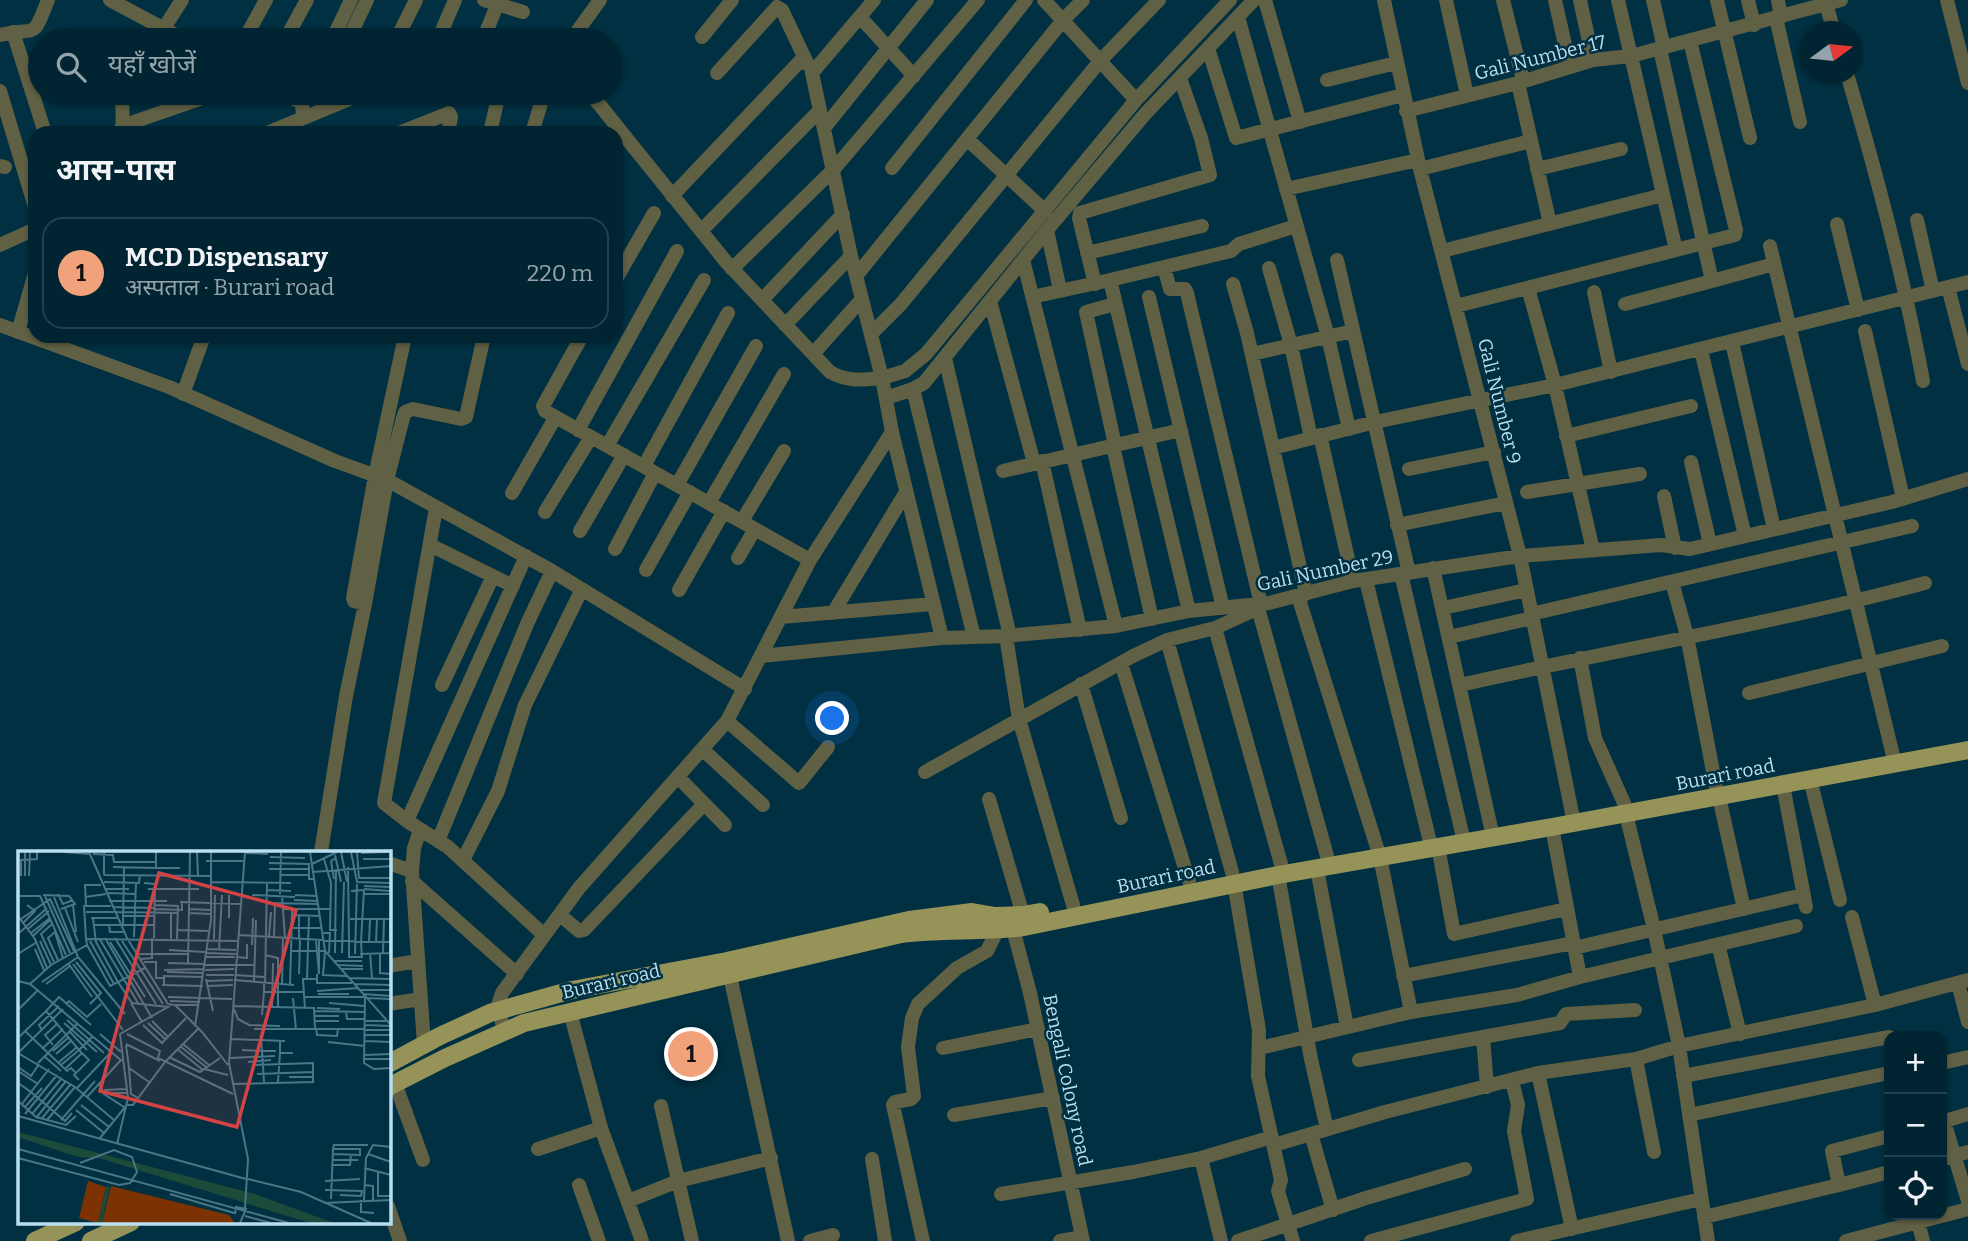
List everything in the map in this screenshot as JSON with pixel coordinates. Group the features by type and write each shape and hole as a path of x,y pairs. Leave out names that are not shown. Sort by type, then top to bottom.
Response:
{"main road":[{"name":"Burari road","path":"1717,792 1783,785 1968,738"},
{"name":"Burari road","path":"390,1063 499,1009 572,990 730,976 901,933 1011,925 1233,877 1433,842 1552,827 1625,809 1894,758 1968,750"},
{"name":"Burari road","path":"1433,842 1462,833 1572,813 1625,809"},
{"name":"Burari road","path":"392,1085 524,1023 570,1012 727,961 909,920 972,912 995,916 1011,925 1073,905 1189,881 1233,877"},
{"path":"36,1241 72,1224"},
{"path":"91,1241 127,1224"}],"street":[{"path":"36,28 48,0"},
{"path":"110,0 164,28 182,0"},
{"path":"250,28 266,0"},
{"path":"292,28 307,0"},
{"path":"354,28 367,0"},
{"path":"402,28 416,0"},
{"path":"443,28 455,0"},
{"path":"580,28 600,0"},
{"path":"702,37 732,0"},
{"path":"811,73 874,0"},
{"path":"824,128 927,0"},
{"path":"732,270 833,170 978,0"},
{"path":"892,168 1026,0"},
{"path":"1044,0 1136,100"},
{"path":"856,276 1064,19 1083,0"},
{"path":"871,334 901,304 1100,61 1159,0"},
{"path":"884,387 926,354 1136,100 1230,0"},
{"path":"623,132 732,270 830,372 839,377 884,387 913,389 924,383 1145,114 1254,0"},
{"path":"1265,0 1300,122"},
{"name":"Gali Number 9","path":"1384,0 1406,111 1520,556 1572,813"},
{"path":"1446,0 1467,95"},
{"path":"1503,0 1550,224"},
{"path":"1555,0 1570,67"},
{"path":"1580,0 1593,60"},
{"path":"1618,0 1676,250"},
{"path":"1653,0 1712,281"},
{"path":"1717,0 1750,138"},
{"path":"1748,0 1754,24"},
{"path":"1778,0 1779,18 1800,122"},
{"name":"Gali Number 17","path":"1406,111 1593,60 1632,56 1725,33 1826,2 1841,0"},
{"path":"1947,0 1968,83"},
{"path":"486,28 494,1 523,12"},
{"path":"336,28 346,2"},
{"path":"1826,2 1831,21"},
{"path":"717,73 777,7 782,10 811,73 851,256 884,387 891,432 942,638"},
{"path":"860,17 914,76"},
{"path":"1238,17 1328,337 1349,429"},
{"path":"28,32 7,34 28,67"},
{"path":"1456,306 1735,235 1736,230 1690,41"},
{"path":"1208,48 1236,138 1403,95"},
{"path":"672,196 804,57"},
{"path":"1326,80 1396,63"},
{"path":"1095,284 1080,214 1210,175 1202,138 1180,78"},
{"path":"1850,84 1882,191 1908,298 1923,381"},
{"path":"0,91 28,184"},
{"path":"40,105 44,126"},
{"path":"122,105 122,126"},
{"path":"132,126 187,105"},
{"path":"276,126 303,105"},
{"path":"307,105 322,110 334,105"},
{"path":"322,105 322,110"},
{"path":"492,126 496,105"},
{"path":"534,126 540,105"},
{"path":"600,105 618,126"},
{"path":"701,231 820,110"},
{"path":"416,126 449,113 449,126"},
{"path":"967,139 1045,211"},
{"path":"1286,189 1531,141"},
{"path":"1537,169 1621,149"},
{"path":"1442,251 1663,195"},
{"path":"623,267 654,214"},
{"path":"762,300 843,214"},
{"path":"1917,220 1933,291"},
{"path":"1837,225 1858,310"},
{"path":"1087,253 1202,226"},
{"path":"1032,297 1231,251 1239,244 1296,226"},
{"path":"1047,230 1060,290"},
{"path":"0,245 28,232"},
{"path":"1770,246 1894,758"},
{"path":"545,512 677,251"},
{"path":"785,325 851,256"},
{"path":"1023,260 1116,626"},
{"path":"1338,260 1462,833"},
{"path":"1625,304 1774,264"},
{"path":"1164,267 1170,289 1185,289 1187,293 1263,605 1322,862 1347,1027"},
{"path":"1269,268 1433,842 1454,934 1566,909"},
{"path":"607,446 704,279"},
{"path":"1110,280 1189,611"},
{"path":"1273,448 1375,422 1611,372 1968,282"},
{"path":"1233,284 1273,448 1302,595 1379,852 1410,1012"},
{"path":"1948,287 1968,364"},
{"path":"1528,288 1555,385 1593,550"},
{"path":"1594,292 1611,372"},
{"path":"18,332 28,297"},
{"path":"1149,297 1223,608"},
{"path":"813,354 862,299"},
{"path":"990,301 1038,462 1080,630"},
{"path":"1115,304 1086,312 1152,619"},
{"path":"615,549 650,470 728,313"},
{"path":"0,325 28,336"},
{"path":"1252,354 1353,331"},
{"path":"1865,331 1897,500"},
{"path":"1732,342 1774,529"},
{"path":"47,343 183,394 381,478 526,556 745,688"},
{"path":"183,394 201,343"},
{"path":"321,851 404,343"},
{"path":"381,478 405,412 413,409 461,419 466,417 482,343"},
{"path":"578,343 543,406 545,411 810,560"},
{"path":"677,485 756,346"},
{"path":"1701,349 1745,536"},
{"path":"945,358 1008,636 1019,719 1073,905"},
{"path":"709,503 784,374"},
{"path":"913,389 974,637"},
{"path":"1566,436 1691,406"},
{"path":"512,493 555,418"},
{"path":"1003,471 1181,430"},
{"path":"505,1031 499,999 579,888 727,721 810,560 891,432"},
{"path":"742,522 784,451"},
{"path":"1409,469 1494,452"},
{"path":"580,531 624,455"},
{"path":"1691,462 1710,544"},
{"path":"1527,492 1640,474"},
{"name":"Gali Number 29","path":"761,656 942,638 1008,636 1116,626 1189,611 1263,605 1359,581 1520,556 1661,545 1690,549 1834,516 1968,479"},
{"path":"646,570 690,492"},
{"path":"833,613 906,492"},
{"path":"1664,496 1675,548"},
{"path":"1397,525 1506,503"},
{"path":"436,508 384,800 387,807 463,860 544,935"},
{"path":"679,590 724,511"},
{"path":"1449,637 1912,526"},
{"path":"738,558 755,529"},
{"path":"430,545 513,586"},
{"path":"407,821 526,556"},
{"path":"1433,568 1491,828"},
{"path":"438,841 527,624 552,571"},
{"path":"442,685 492,576"},
{"path":"1672,582 1687,636 1717,792 1744,909"},
{"path":"1460,685 1855,602 1925,583"},
{"path":"463,860 498,791 525,705 582,589"},
{"path":"1443,608 1526,590"},
{"path":"781,617 933,604"},
{"path":"925,772 1081,684 1167,640 1215,628 1263,605"},
{"path":"1215,628 1279,869 1311,1059 1328,1129"},
{"path":"1167,640 1233,877 1259,1030 1258,1076 1281,1180 1278,1191 1293,1241"},
{"path":"1749,694 1942,646"},
{"path":"1580,658 1595,738 1625,809 1654,929 1679,1046 1708,1241"},
{"path":"1121,663 1189,881"},
{"path":"1081,684 1121,818"},
{"path":"727,721 797,782 801,782 828,747"},
{"path":"703,750 763,805"},
{"path":"679,778 725,825"},
{"path":"1810,779 1840,900"},
{"path":"1403,976 1574,946 1744,909 1805,901 1783,785"},
{"name":"Bengali Colony road","path":"989,799 1011,925 1038,1029 1082,1239"},
{"path":"560,915 579,931 584,930 705,804"},
{"path":"1552,827 1580,977"},
{"path":"421,830 414,848 412,876 424,1045"},
{"path":"390,864 412,876 517,974"},
{"path":"1852,917 1875,1005"},
{"path":"923,1241 893,1105 914,1096 909,1063 912,1018 918,1004 928,992 957,968 987,951 1011,925"},
{"path":"1260,1048 1410,1012 1517,995 1580,977 1796,926"},
{"path":"1718,944 1740,1034"},
{"path":"390,966 418,961"},
{"path":"730,976 788,1241"},
{"path":"1001,1194 1133,1172 1311,1134 1538,1073 1636,1059 1679,1046 1875,1005 1963,982 1968,1022"},
{"path":"390,1004 421,999"},
{"path":"1359,1060 1560,1023 1566,1014 1635,1010"},
{"path":"570,1012 601,1128 642,1241"},
{"path":"943,1048 1038,1029"},
{"path":"1483,1037 1487,1087"},
{"path":"1683,1076 1884,1038"},
{"path":"1947,1062 1968,1057"},
{"path":"1636,1059 1654,1152"},
{"path":"1538,1073 1572,1228"},
{"path":"1689,1115 1884,1074"},
{"path":"1371,1241 1527,1199 1514,1131 1518,1105 1512,1081"},
{"path":"392,1085 423,1160"},
{"path":"954,1115 1053,1098"},
{"path":"661,1106 692,1241"},
{"path":"1947,1120 1968,1114"},
{"path":"538,1149 601,1128"},
{"path":"1947,1132 1968,1201"},
{"path":"1311,1134 1332,1210"},
{"path":"1839,1185 1832,1151 1884,1137"},
{"path":"628,1201 678,1181 771,1158"},
{"path":"1202,1158 1221,1241"},
{"path":"872,1159 885,1241"},
{"path":"1238,1241 1465,1169"},
{"path":"1704,1217 1884,1173"},
{"path":"579,1185 599,1241"},
{"path":"1517,1241 1701,1199"},
{"path":"1846,1241 1968,1209"},
{"path":"390,1212 400,1241"},
{"path":"1918,1222 1923,1241"},
{"path":"810,1241 833,1235"},
{"path":"1060,1241 1082,1239"}],"place":[{"name":"MCD Dispensary","path":"691,1054"}]}
